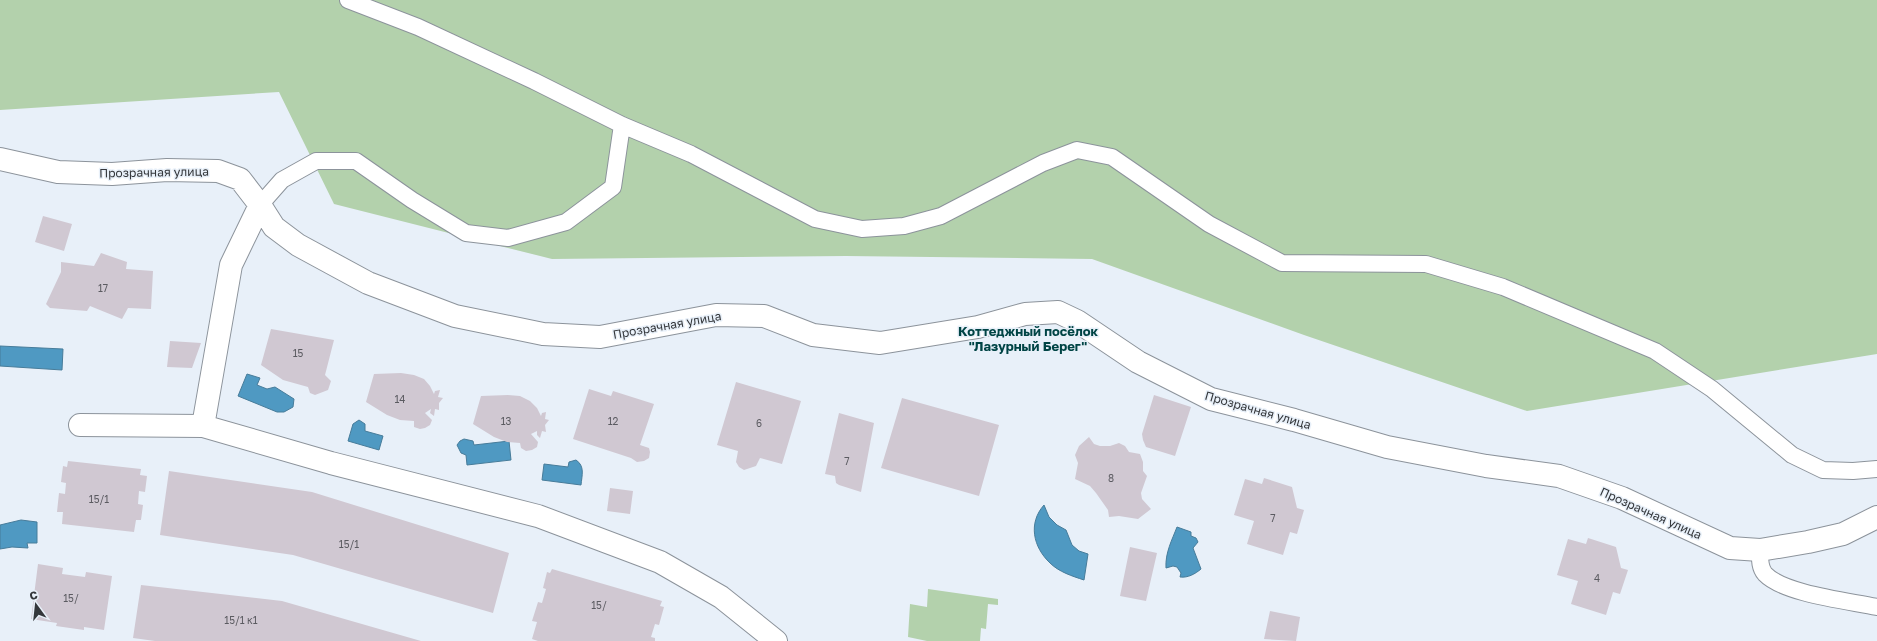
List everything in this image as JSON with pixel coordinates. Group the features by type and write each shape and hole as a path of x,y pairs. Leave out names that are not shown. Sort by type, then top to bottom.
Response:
{"street":[{"name":"Прозрачная улица","path":"0,159 58,172 112,174 167,170 218,171 240,179 260,205 274,227 298,245 368,283 456,316 543,334 600,337 716,315 764,316 813,335 880,343 978,327 1025,314 1058,312 1078,321 1138,362 1212,399 1294,420 1387,447 1486,466 1559,476 1622,498 1730,548 1760,550 1808,542 1843,534 1877,517"},
{"path":"203,426 231,265 260,205"},
{"path":"80,425 203,426 331,463 538,516 660,562 721,597 776,641"}],"lane":[{"path":"348,0 418,27 534,81 622,125 691,154 815,220 862,229 904,226 941,216 1043,163 1076,150 1112,157 1209,224 1282,263 1426,264 1503,287 1655,351 1712,389 1792,455 1823,470 1853,471 1877,469"},
{"path":"260,205 282,180 316,161 356,161 412,200 466,233 508,238 566,222 614,188 622,125"},
{"path":"1760,550 1760,563 1764,573 1782,585 1805,593 1877,607"}],"green space":[{"path":"0,0 1877,0 1877,354 1527,411 1304,335 1092,259 846,256 552,259 334,204 279,92 0,110"},
{"path":"928,589 998,599 998,605 988,604 986,629 981,628 980,641 927,641 908,637 910,604 927,607"}],"water":[{"path":"0,346 63,349 62,370 0,366"},
{"path":"247,374 260,378 257,385 267,389 275,387 294,399 293,407 284,412 277,412 238,396"},
{"path":"359,420 365,424 365,431 383,436 379,450 348,441 353,424"},
{"path":"464,439 473,441 474,445 509,441 511,460 467,465 466,455 461,453 457,445"},
{"path":"576,460 582,468 581,485 542,480 544,464 568,467 569,462"},
{"path":"1044,505 1049,517 1057,525 1066,530 1072,545 1079,551 1088,554 1084,580 1057,569 1044,557 1040,550 1036,542 1034,527 1039,512"},
{"path":"21,520 37,522 37,543 27,543 28,548 12,547 0,549 0,525"},
{"path":"1177,527 1191,532 1191,536 1196,538 1198,542 1193,548 1201,569 1186,577 1180,577 1181,573 1177,567 1173,566 1166,568 1168,552"}],"building":[{"path":"43,216 72,224 64,251 35,242"},
{"path":"101,253 127,262 126,269 153,271 151,309 128,308 122,319 90,306 87,311 50,308 46,304 61,272 61,262 94,266"},
{"path":"271,329 334,340 325,375 331,381 328,390 315,395 310,393 308,387 283,380 261,365"},
{"path":"170,341 201,343 192,368 167,367"},
{"path":"401,373 414,375 424,379 434,394 435,391 440,390 438,397 443,398 439,403 439,410 435,409 434,416 430,413 431,409 425,413 432,420 430,425 425,428 420,429 414,427 414,421 400,420 387,415 366,402 374,374"},
{"path":"736,382 801,401 782,464 760,458 756,466 744,470 739,467 736,462 738,451 717,445"},
{"path":"589,389 611,396 613,391 654,404 640,445 649,448 649,458 644,461 637,462 631,458 573,439"},
{"path":"1154,395 1191,407 1175,456 1146,447 1143,440 1142,434"},
{"path":"481,396 520,396 530,401 537,408 541,416 542,413 546,412 545,419 549,420 545,425 546,432 542,431 540,438 537,435 537,431 531,434 538,442 537,447 532,450 526,451 521,448 520,443 507,442 494,437 473,424"},
{"path":"902,398 999,425 979,496 881,468"},
{"path":"839,413 874,423 861,492 839,485 836,483 835,476 825,474"},
{"path":"1089,437 1094,444 1100,446 1110,446 1119,443 1125,446 1129,452 1140,454 1143,462 1143,471 1147,476 1141,493 1142,499 1151,509 1138,519 1119,516 1109,517 1108,510 1090,486 1075,479 1078,463 1075,455 1079,446"},
{"path":"68,461 141,469 140,475 147,476 145,492 139,491 138,504 143,505 141,520 136,520 134,532 62,524 63,512 57,512 59,493 65,494 66,483 61,482 63,466 67,467"},
{"path":"169,471 312,492 509,553 493,613 293,555 160,535"},
{"path":"1264,478 1292,487 1297,508 1304,510 1297,534 1290,532 1283,555 1247,544 1254,521 1234,515 1245,479 1262,484"},
{"path":"610,488 633,491 630,514 607,511"},
{"path":"1588,538 1616,547 1621,568 1628,570 1620,594 1613,592 1606,615 1571,604 1578,581 1557,575 1568,539 1586,544"},
{"path":"1130,547 1157,553 1146,601 1120,596"},
{"path":"38,564 63,568 62,574 85,577 86,572 112,576 104,630 84,627 84,630 56,626 57,623 31,619"},
{"path":"552,569 662,601 660,606 664,607 659,625 655,624 651,637 655,638 655,641 538,641 532,639 537,622 532,621 538,602 542,603 546,589 543,588 547,572 550,573"},
{"path":"141,585 282,601 421,641 155,641 133,638"},
{"path":"1270,611 1300,617 1296,641 1264,639"}],"district":[{"name":"Коттеджный посёлок \"Лазурный Берег\"","path":"1028,338"}]}
